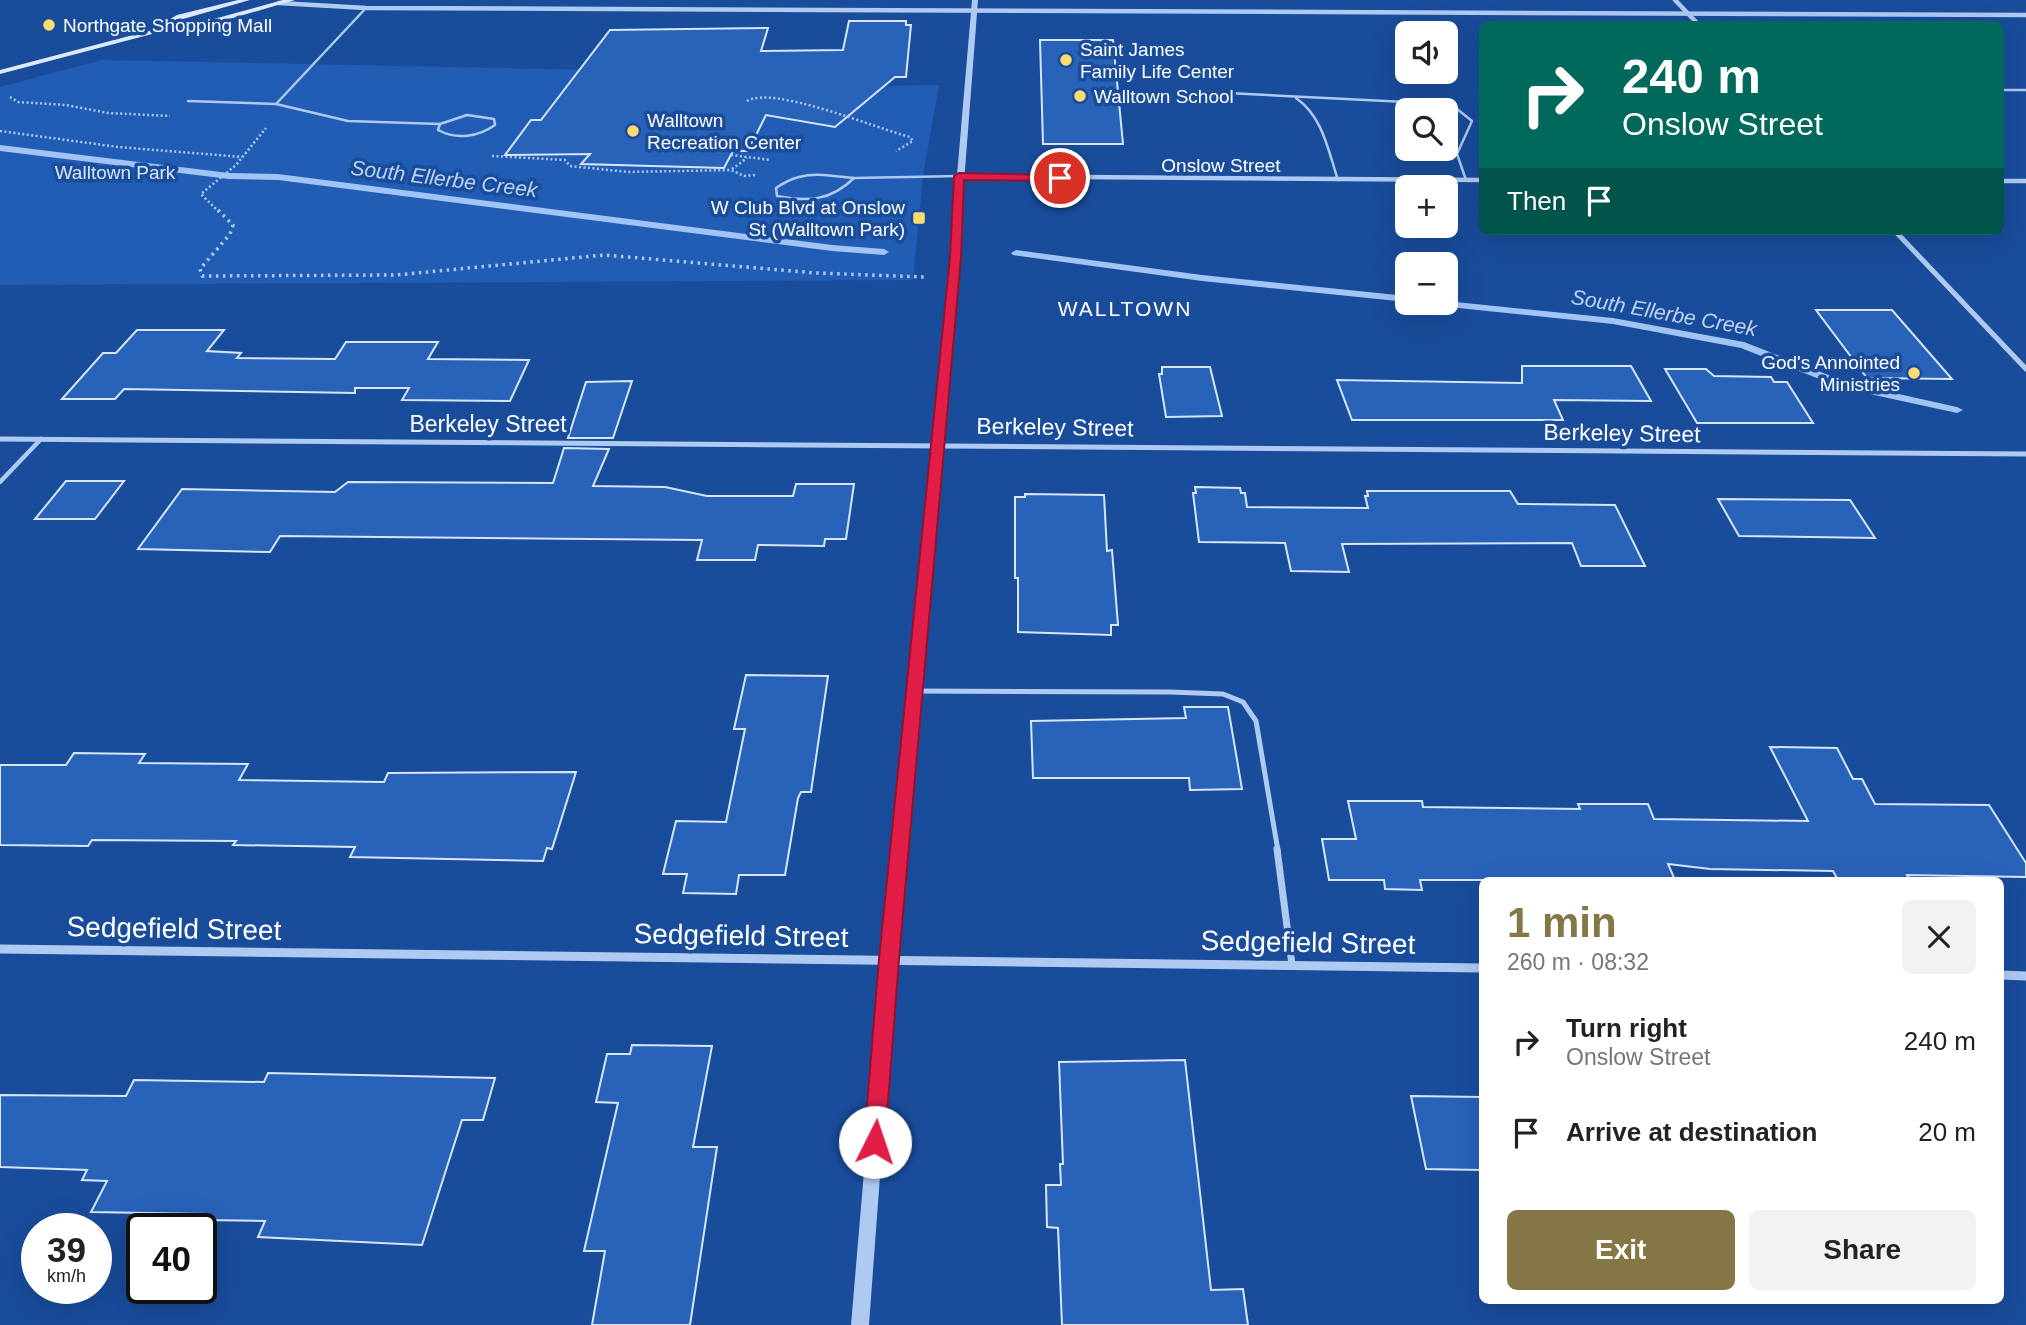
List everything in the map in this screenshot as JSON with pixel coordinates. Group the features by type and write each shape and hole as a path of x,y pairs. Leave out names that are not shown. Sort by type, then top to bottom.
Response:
{"main road":[{"path":"152,32 180,17 246,0"},
{"path":"0,72 152,32 199,25 291,0"}],"street":[{"path":"1675,0 1695,21"},
{"path":"279,3 366,8 975,5 1688,14 2026,15"},
{"path":"860,1325 889,959 939,444 975,5"},
{"name":"Onslow Street","path":"959,176 1479,180"},
{"path":"2004,181 2026,181"},
{"path":"1899,235 2026,369"},
{"name":"Berkeley Street","path":"0,439 2026,454"},
{"name":"Sedgefield Street","path":"0,949 1479,968"},
{"path":"2004,975 2026,976"}],"lane":[{"path":"276,104 366,8"},
{"path":"2004,90 2026,90"},
{"path":"1188,91 1426,103 1457,109 1472,121 1471,133 1456,152 1456,164 1465,180"},
{"path":"1292,97 1307,104 1319,123 1338,180"},
{"path":"188,101 276,104 348,121 440,124 467,115 485,116 494,119 495,125 471,136 445,135 438,130 440,124"},
{"path":"854,178 842,192 824,199 806,202 777,196 776,188 786,180 803,174 854,178 876,180 915,176 959,176"},
{"path":"0,482 41,439"},
{"path":"915,691 1223,694 1243,702 1255,720 1272,806 1292,965"}],"path":[{"path":"747,101 752,98 769,98 846,114 863,124 909,137 913,141 898,149 890,159"},
{"path":"295,110 265,129 242,157 214,179 201,194 233,225 230,234 200,269 202,276 383,276 461,271 572,256 604,255 816,273 954,276"},
{"path":"0,131 118,147 242,157"},
{"path":"484,154 506,159 565,160 570,166 628,172 731,170 744,176 767,173"},
{"path":"731,170 748,157"}],"green space":[{"name":"Walltown Park","path":"101,60 647,71 646,91 939,85 923,176 913,280 0,285 0,87"}],"building":[{"path":"849,21 906,21 906,25 911,25 906,77 895,77 835,127 766,115 748,151 733,151 724,168 581,164 590,154 505,155 531,120 541,120 610,30 768,28 761,51 843,50"},
{"name":"Walltown School","path":"1040,40 1113,40 1123,144 1043,144"},
{"path":"1816,310 1892,310 1952,379 1867,378"},
{"path":"137,330 224,330 207,351 241,353 237,358 335,359 346,342 438,342 428,359 529,360 510,401 402,400 409,388 355,388 355,393 124,389 115,399 62,399 103,353 116,353"},
{"path":"1522,366 1631,366 1651,401 1554,400 1563,420 1352,420 1337,380 1522,383"},
{"path":"1162,367 1210,367 1222,416 1166,417 1159,374 1162,374"},
{"path":"1665,369 1706,369 1714,376 1771,377 1774,382 1787,382 1813,423 1697,423"},
{"path":"632,381 613,438 568,438 586,382"},
{"path":"564,448 609,449 593,486 665,487 707,496 793,496 796,484 854,484 846,539 825,539 824,546 758,545 755,560 697,560 702,540 280,536 270,552 138,549 182,489 335,492 348,482 553,483"},
{"path":"66,481 124,481 95,519 35,519"},
{"path":"1195,487 1240,488 1241,493 1245,493 1247,507 1368,508 1365,496 1368,496 1367,491 1510,491 1518,504 1615,505 1645,566 1581,566 1572,543 1342,544 1349,572 1291,571 1285,543 1199,542 1193,493 1196,493"},
{"path":"1025,494 1104,495 1107,551 1112,550 1118,625 1111,625 1111,635 1018,632 1015,497 1025,497"},
{"path":"1718,499 1850,500 1875,538 1739,536"},
{"path":"746,675 828,676 811,792 801,792 798,798 785,875 739,875 736,894 683,893 687,874 663,874 676,821 726,822 745,729 734,729"},
{"path":"1184,707 1228,707 1242,789 1190,790 1189,778 1033,778 1031,721 1186,718"},
{"path":"1770,747 1837,748 1853,779 1862,779 1875,804 1989,805 2026,863 2026,877 1836,877 1833,871 1710,869 1668,864 1674,877 1479,877 1479,880 1420,880 1422,890 1385,889 1384,880 1329,880 1322,839 1356,839 1348,801 1422,801 1423,807 1580,809 1578,804 1648,804 1654,819 1808,821"},
{"path":"74,753 145,754 139,763 248,764 239,780 384,782 388,773 576,772 552,849 547,848 543,861 350,857 355,847 233,845 236,841 92,840 88,846 0,845 0,765 66,765"},
{"path":"632,1045 712,1046 693,1147 717,1147 690,1325 592,1325 605,1251 584,1251 618,1103 596,1102 607,1054 630,1054"},
{"path":"1185,1060 1211,1290 1243,1289 1248,1325 1062,1325 1058,1228 1047,1227 1046,1185 1061,1185 1060,1164 1063,1164 1059,1062"},
{"path":"268,1073 495,1078 483,1120 462,1120 422,1245 258,1237 265,1221 217,1220 217,1213 91,1212 107,1181 82,1180 87,1170 0,1167 0,1095 126,1096 134,1080 264,1082"},
{"path":"1411,1096 1479,1097 1479,1170 1426,1169"}],"waterway":[{"name":"South Ellerbe Creek","path":"0,148 229,176 278,177 832,248 884,252"},
{"name":"South Ellerbe Creek","path":"1016,253 1202,278 1395,298"},
{"name":"South Ellerbe Creek","path":"1458,305 1613,321 1744,345 1846,386 1957,410"}],"place":[{"name":"Northgate Shopping Mall","path":"49,25"},
{"name":"Saint James Family Life Center","path":"1066,60"},
{"name":"Walltown School","path":"1080,96"},
{"name":"Walltown Recreation Center","path":"633,131"},
{"name":"W Club Blvd at Onslow St (Walltown Park)","path":"919,218"},
{"name":"God's Annointed Ministries","path":"1914,373"}],"district":[{"name":"WALLTOWN","path":"1125,309"}],"route":[{"path":"875,1142 889,959 956,257 959,176 1060,178"}]}
